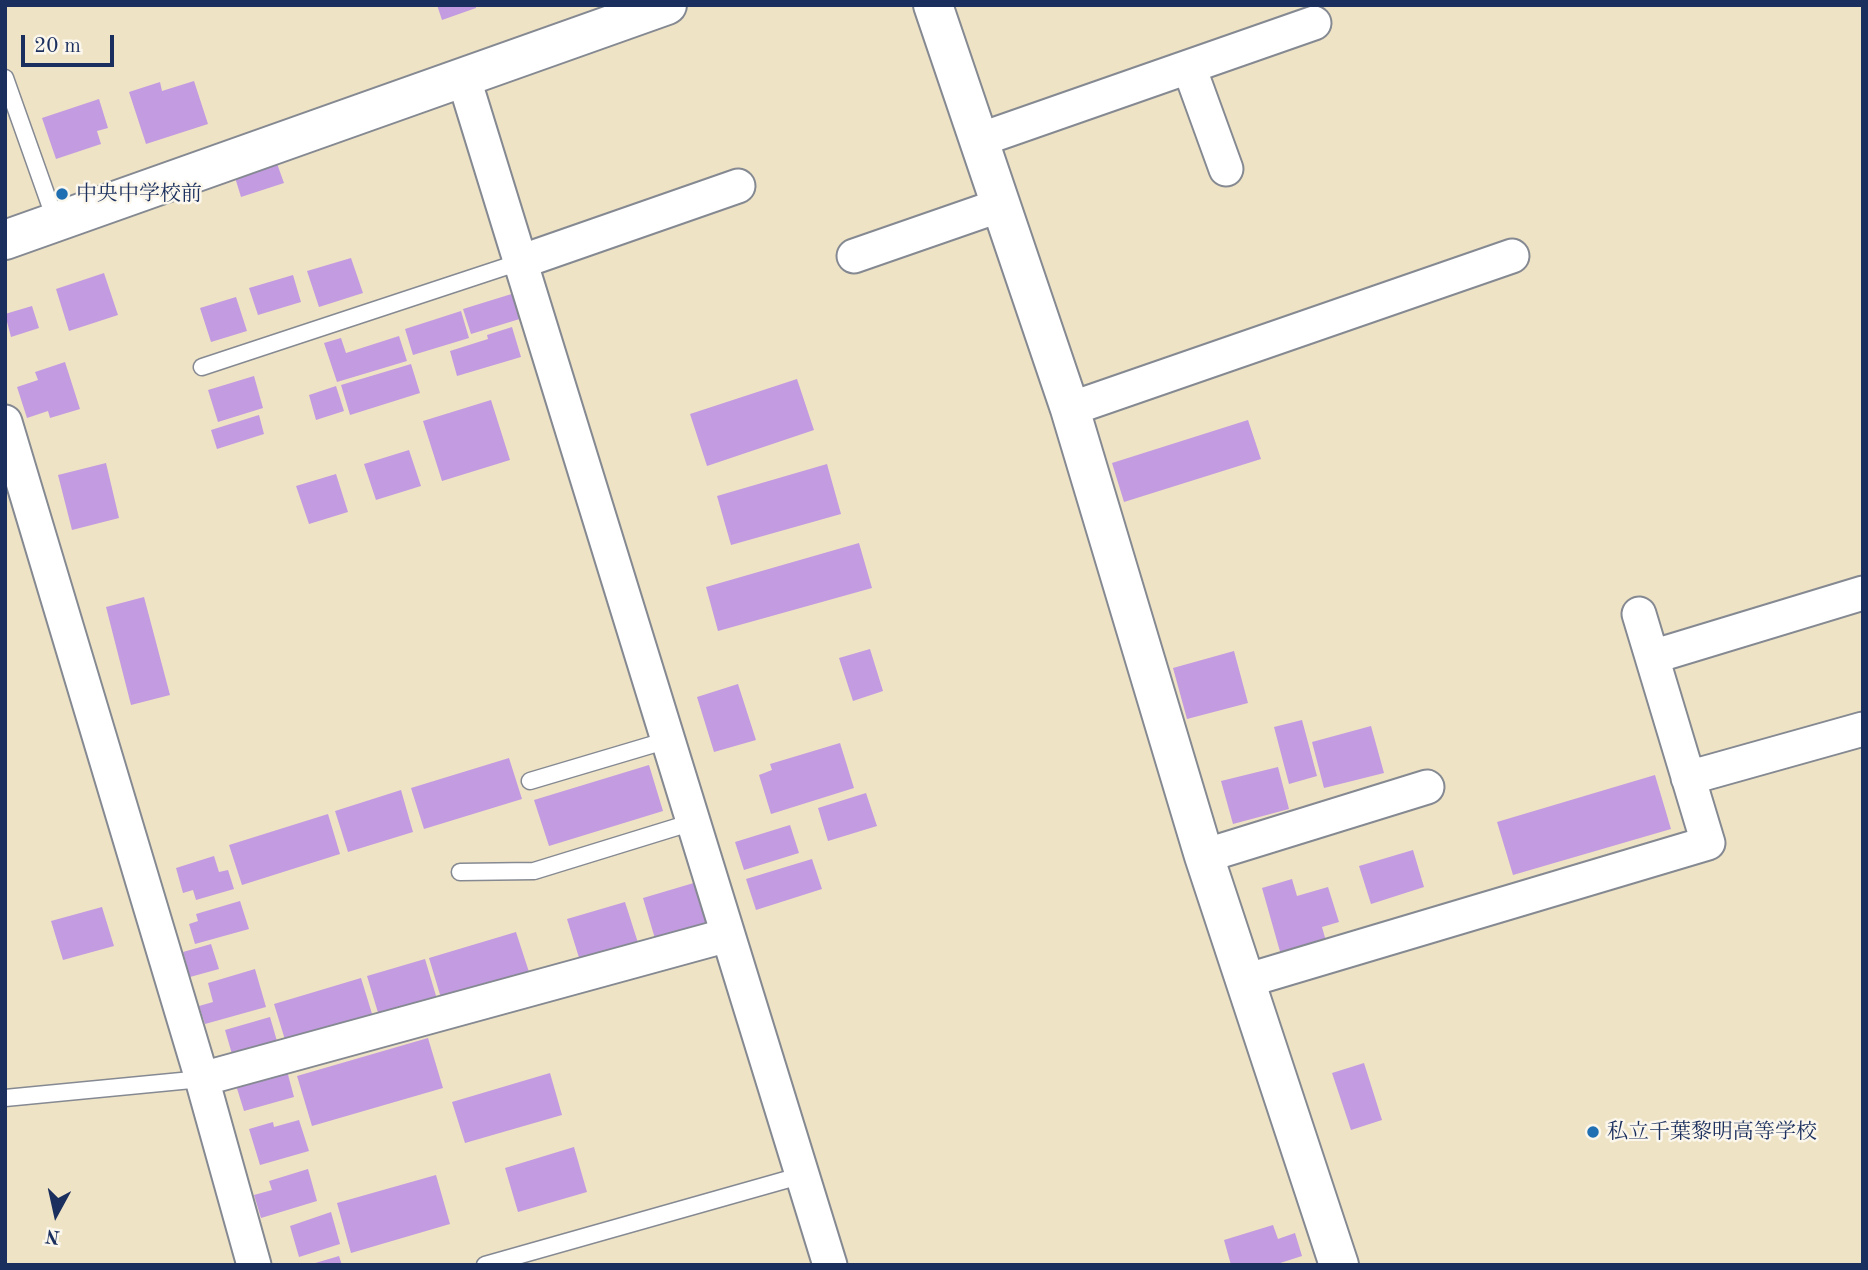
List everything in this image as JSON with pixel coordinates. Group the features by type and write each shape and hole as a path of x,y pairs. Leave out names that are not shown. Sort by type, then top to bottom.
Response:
{"street":[{"path":"7,233 56,222 667,5"},
{"path":"933,5 1070,409 1205,856 1339,1265"},
{"path":"979,140 1314,23"},
{"path":"1189,67 1226,169"},
{"path":"464,79 830,1265"},
{"path":"520,262 738,186"},
{"path":"854,256 1001,205"},
{"path":"1070,409 1512,256"},
{"path":"5,422 202,1079 254,1265"},
{"path":"1652,657 1863,593"},
{"path":"1245,981 1708,843 1639,614"},
{"path":"1688,778 1863,729"},
{"path":"1205,856 1427,787"},
{"path":"202,1079 728,935"}],"lane":[{"path":"5,78 56,222"},
{"path":"202,367 520,262"},
{"path":"530,781 668,740"},
{"path":"460,872 534,871 693,822"},
{"path":"5,1098 202,1079"},
{"path":"485,1265 803,1175"}],"building":[{"path":"437,5 476,5 476,8 442,20"},
{"path":"194,81 208,124 146,144 129,92 160,82 162,91"},
{"path":"99,99 108,128 97,131 101,144 56,159 42,118"},
{"path":"275,158 284,183 241,197 233,171"},
{"path":"351,258 363,293 319,307 307,271"},
{"path":"104,273 118,315 69,331 56,289"},
{"path":"293,275 301,302 258,315 249,288"},
{"path":"518,292 526,317 471,334 463,309"},
{"path":"236,297 247,331 211,342 200,308"},
{"path":"32,306 39,328 11,337 5,314"},
{"path":"461,311 469,338 413,355 405,329"},
{"path":"512,327 521,357 457,376 450,351 488,339 487,335"},
{"path":"399,336 407,361 337,382 324,343 341,338 346,353"},
{"path":"65,362 80,409 50,418 48,411 27,418 17,387 38,380 35,372"},
{"path":"411,364 420,393 350,415 341,385"},
{"path":"254,376 263,408 218,422 208,390"},
{"path":"797,379 814,430 707,466 690,414"},
{"path":"336,386 344,411 316,420 309,395"},
{"path":"491,400 510,460 442,481 423,421"},
{"path":"259,415 264,434 217,449 211,430"},
{"path":"1248,420 1261,459 1124,502 1112,463"},
{"path":"409,450 421,486 376,500 364,464"},
{"path":"106,463 119,518 72,530 58,475"},
{"path":"827,464 841,514 731,545 717,496"},
{"path":"336,474 348,512 309,524 296,486"},
{"path":"859,543 872,588 718,631 706,587"},
{"path":"144,597 170,695 131,705 106,607"},
{"path":"870,649 883,691 853,701 839,658"},
{"path":"1234,651 1248,703 1187,719 1173,668"},
{"path":"738,684 756,740 714,752 697,697"},
{"path":"1302,720 1317,776 1289,784 1274,727"},
{"path":"1371,726 1384,773 1324,788 1312,742"},
{"path":"840,743 854,788 771,814 759,775 772,770 770,764"},
{"path":"509,758 522,799 424,829 411,788"},
{"path":"649,765 663,811 549,846 534,800"},
{"path":"1278,767 1289,809 1233,824 1221,781"},
{"path":"1655,775 1671,829 1513,875 1497,822"},
{"path":"401,790 413,832 348,852 335,811"},
{"path":"866,793 877,826 828,841 818,808"},
{"path":"328,814 340,854 242,885 229,845"},
{"path":"790,825 799,853 744,870 735,842"},
{"path":"1413,850 1424,887 1371,904 1359,866"},
{"path":"214,856 219,872 228,870 234,889 196,900 193,890 183,893 176,868"},
{"path":"812,859 822,889 756,910 746,879"},
{"path":"1292,879 1297,896 1328,887 1339,922 1322,927 1326,941 1281,955 1262,888"},
{"path":"697,882 710,925 656,942 643,898"},
{"path":"240,901 249,929 195,944 189,924 198,921 196,914"},
{"path":"625,902 639,946 581,964 567,919"},
{"path":"102,907 114,946 63,960 51,921"},
{"path":"516,932 529,972 441,998 429,958"},
{"path":"211,944 219,969 190,977 183,952"},
{"path":"425,959 437,999 379,1016 367,976"},
{"path":"255,969 266,1007 205,1024 199,1006 213,1002 208,983"},
{"path":"361,978 373,1017 286,1043 274,1004"},
{"path":"270,1017 279,1048 234,1061 225,1030"},
{"path":"428,1038 443,1088 312,1126 297,1076"},
{"path":"1364,1063 1382,1120 1351,1130 1332,1073"},
{"path":"286,1067 294,1097 244,1111 235,1082"},
{"path":"550,1073 562,1115 465,1143 452,1102"},
{"path":"299,1120 309,1151 260,1165 249,1129 273,1122 274,1127"},
{"path":"574,1147 587,1192 518,1212 505,1168"},
{"path":"308,1169 317,1201 261,1218 254,1195 272,1190 269,1181"},
{"path":"436,1175 450,1224 351,1253 337,1203"},
{"path":"331,1212 340,1244 299,1257 290,1226"},
{"path":"1273,1225 1278,1239 1295,1233 1302,1256 1274,1265 1231,1265 1224,1240"},
{"path":"339,1256 342,1265 312,1265 312,1264"}],"place":[{"name":"中央中学校前","path":"62,194"},
{"name":"私立千葉黎明高等学校","path":"1593,1132"}]}
